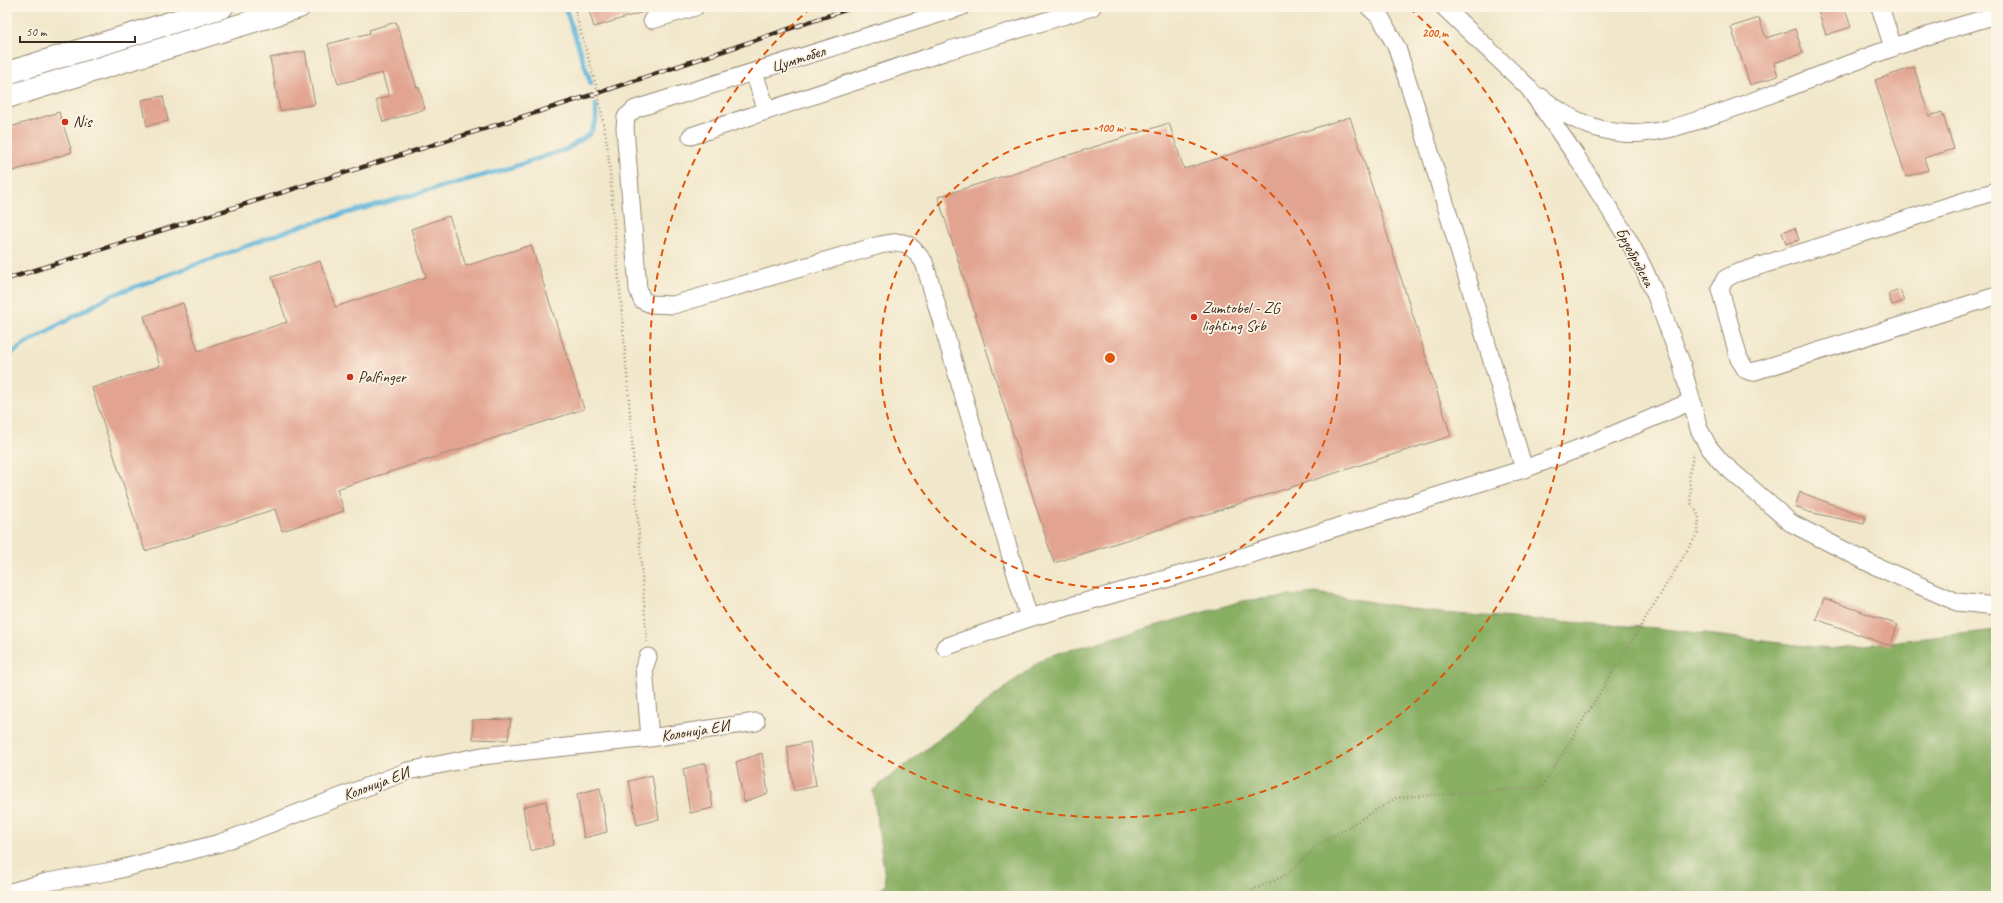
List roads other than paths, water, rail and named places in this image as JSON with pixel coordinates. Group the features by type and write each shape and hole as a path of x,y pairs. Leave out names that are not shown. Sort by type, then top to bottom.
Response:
{"main road":[{"path":"7,73 222,7"},
{"path":"7,97 299,7"}],"street":[{"path":"652,20 696,7"},
{"name":"Цумтобел","path":"961,7 635,110 626,118 625,128 638,289 642,300 651,304 673,305 880,244 901,241 911,247 924,262 1029,618"},
{"path":"691,136 950,50 1091,7"},
{"path":"1369,7 1381,18 1397,48 1424,132 1524,469"},
{"name":"Брзобродска","path":"1444,7 1528,87 1576,156 1642,265 1681,362 1699,428 1708,446 1721,462 1791,523 1871,564 1957,602 1996,606"},
{"path":"1880,7 1893,47"},
{"path":"1528,87 1552,106 1578,122 1601,129 1623,133 1649,132 1674,128 1743,106 1893,47 1996,15"},
{"path":"754,73 767,111"},
{"path":"1996,191 1734,274 1725,279 1720,289 1739,359 1746,370 1752,372 1996,296"},
{"path":"945,647 1029,618 1232,560 1524,469 1591,444 1692,401"},
{"path":"648,657 644,668 650,738"},
{"name":"Колонија ЕИ","path":"7,893 47,882 113,871 220,843 408,771 482,756 650,738 756,722"}],"waterway":[{"path":"565,7 591,84"},
{"path":"7,357 25,344 110,296 304,225 510,168 567,149 590,134 596,121 596,105"}],"railway":[{"path":"7,279 598,93 854,7"}],"place":[{"name":"Nis","path":"65,122"},
{"name":"Zumtobel - ZG lighting Srb","path":"1194,317"},
{"name":"Palfinger","path":"350,377"}]}
